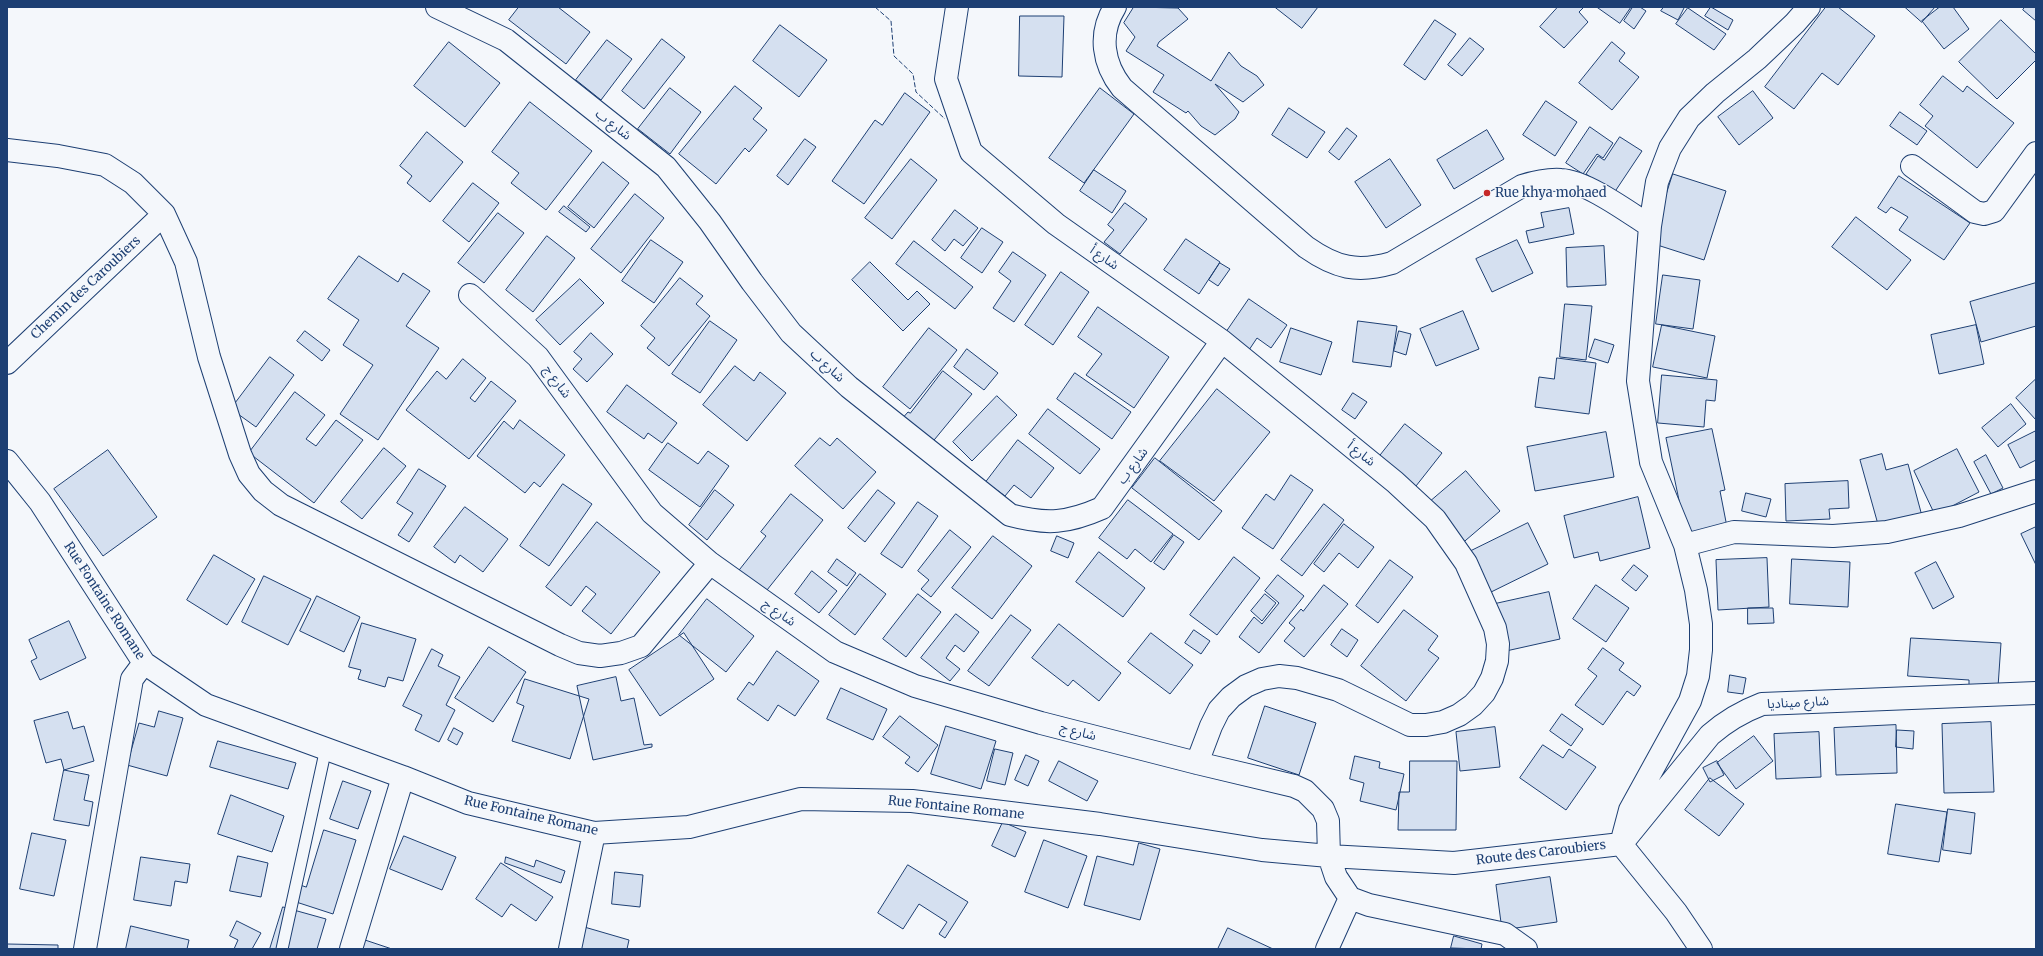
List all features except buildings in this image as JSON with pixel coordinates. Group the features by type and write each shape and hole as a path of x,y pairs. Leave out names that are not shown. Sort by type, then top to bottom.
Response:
{"street":[{"name":"شارع ب","path":"437,7 506,40 666,167 710,222 752,282 791,333 849,387 1010,515 1033,521 1057,522 1081,517 1102,508 1222,341"},
{"name":"شارع أ","path":"957,7 946,79 971,152 1056,224 1222,341 1395,482 1435,519 1466,563 1492,620 1498,644 1497,661 1492,678 1484,693 1473,705 1459,715 1443,722 1426,725 1410,724 1338,690 1297,678 1279,676 1262,679 1246,686 1231,697 1219,710 1211,726 1197,763"},
{"path":"1115,7 1110,15 1106,30 1105,46 1107,62 1113,76 1122,88 1306,247 1321,258 1338,265 1356,268 1375,268 1392,262 1522,186 1541,180 1562,180 1584,186 1650,226"},
{"path":"1621,844 1630,810 1690,701 1698,676 1701,650 1696,590 1685,545 1651,462 1638,381 1650,226 1657,182 1670,148 1689,118 1715,93 1757,59 1796,23 1809,7"},
{"path":"7,150 58,156 105,165 133,182 164,214 186,262 209,357 240,454 254,480 263,491 281,505 560,645 579,653 600,656 621,653 641,646 710,563"},
{"path":"1912,166 1975,212 1984,214 1994,211 2036,153"},
{"name":"Chemin des Caroubiers","path":"7,363 164,214"},
{"name":"شارع ج","path":"470,295 538,357 652,514 710,563 836,652 915,686 1041,723 1294,786 1305,791 1323,809 1328,821 1329,856 1336,878 1350,898"},
{"name":"Rue Fontaine Romane","path":"7,460 40,502 144,663 206,705 326,748 468,803 594,833 689,827 802,799 912,801 1100,824 1262,850 1329,856"},
{"path":"1685,545 1734,532 1833,536 1887,532 1959,516 2036,491"},
{"path":"85,949 132,679 144,663"},
{"name":"شارع ميناديا","path":"1621,844 1710,736 1725,722 1743,711 1762,704 2036,693"},
{"path":"351,949 403,777"},
{"path":"570,949 594,833"},
{"name":"Route des Caroubiers","path":"1329,856 1454,864 1621,844 1676,912 1701,949"},
{"path":"1327,949 1350,898 1369,905 1504,934 1526,949"}],"lane":[{"path":"282,949 326,748"}],"fence":[{"path":"875,7 891,21 894,56 913,74 916,92 945,119"}],"place":[{"name":"Rue khya mohaed","path":"1487,193"}]}
